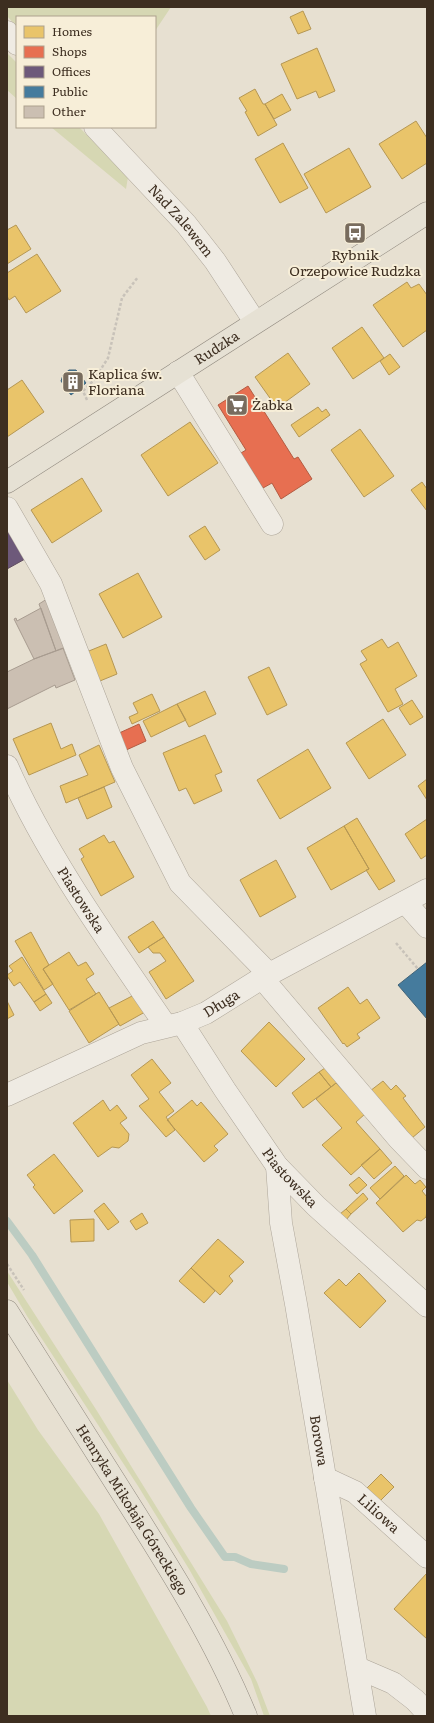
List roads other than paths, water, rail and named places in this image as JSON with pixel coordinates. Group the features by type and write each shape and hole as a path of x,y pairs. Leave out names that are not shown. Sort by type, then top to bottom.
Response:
{"main road":[{"name":"Rudzka","path":"7,482 427,213"},
{"name":"Henryka Mikołaja Góreckiego","path":"7,1311 198,1615 219,1656 246,1716"}],"street":[{"path":"7,32 16,43"},
{"name":"Nad Zalewem","path":"96,128 186,224 215,261 255,322"},
{"path":"178,372 272,524"},
{"path":"7,508 51,584 122,768 180,883 265,976 399,1139 427,1168"},
{"name":"Piastowska","path":"7,766 18,791 52,853 90,912 225,1090 277,1166 316,1206 427,1306"},
{"name":"Długa","path":"7,1095 141,1033 174,1024 206,1012 265,976 427,890"},
{"path":"405,902 427,927"},
{"name":"Borowa","path":"277,1166 281,1223 365,1716"},
{"name":"Liliowa","path":"325,1478 355,1492 427,1557"},
{"path":"358,1668 393,1683 427,1713"}],"waterway":[{"path":"7,1221 32,1255 191,1508 225,1557 235,1557 251,1564 284,1569"}],"place":[{"name":"Rybnik Orzepowice Rudzka","path":"355,233"},
{"name":"Kaplica św. Floriana","path":"73,382"},
{"name":"Żabka","path":"237,405"}]}
